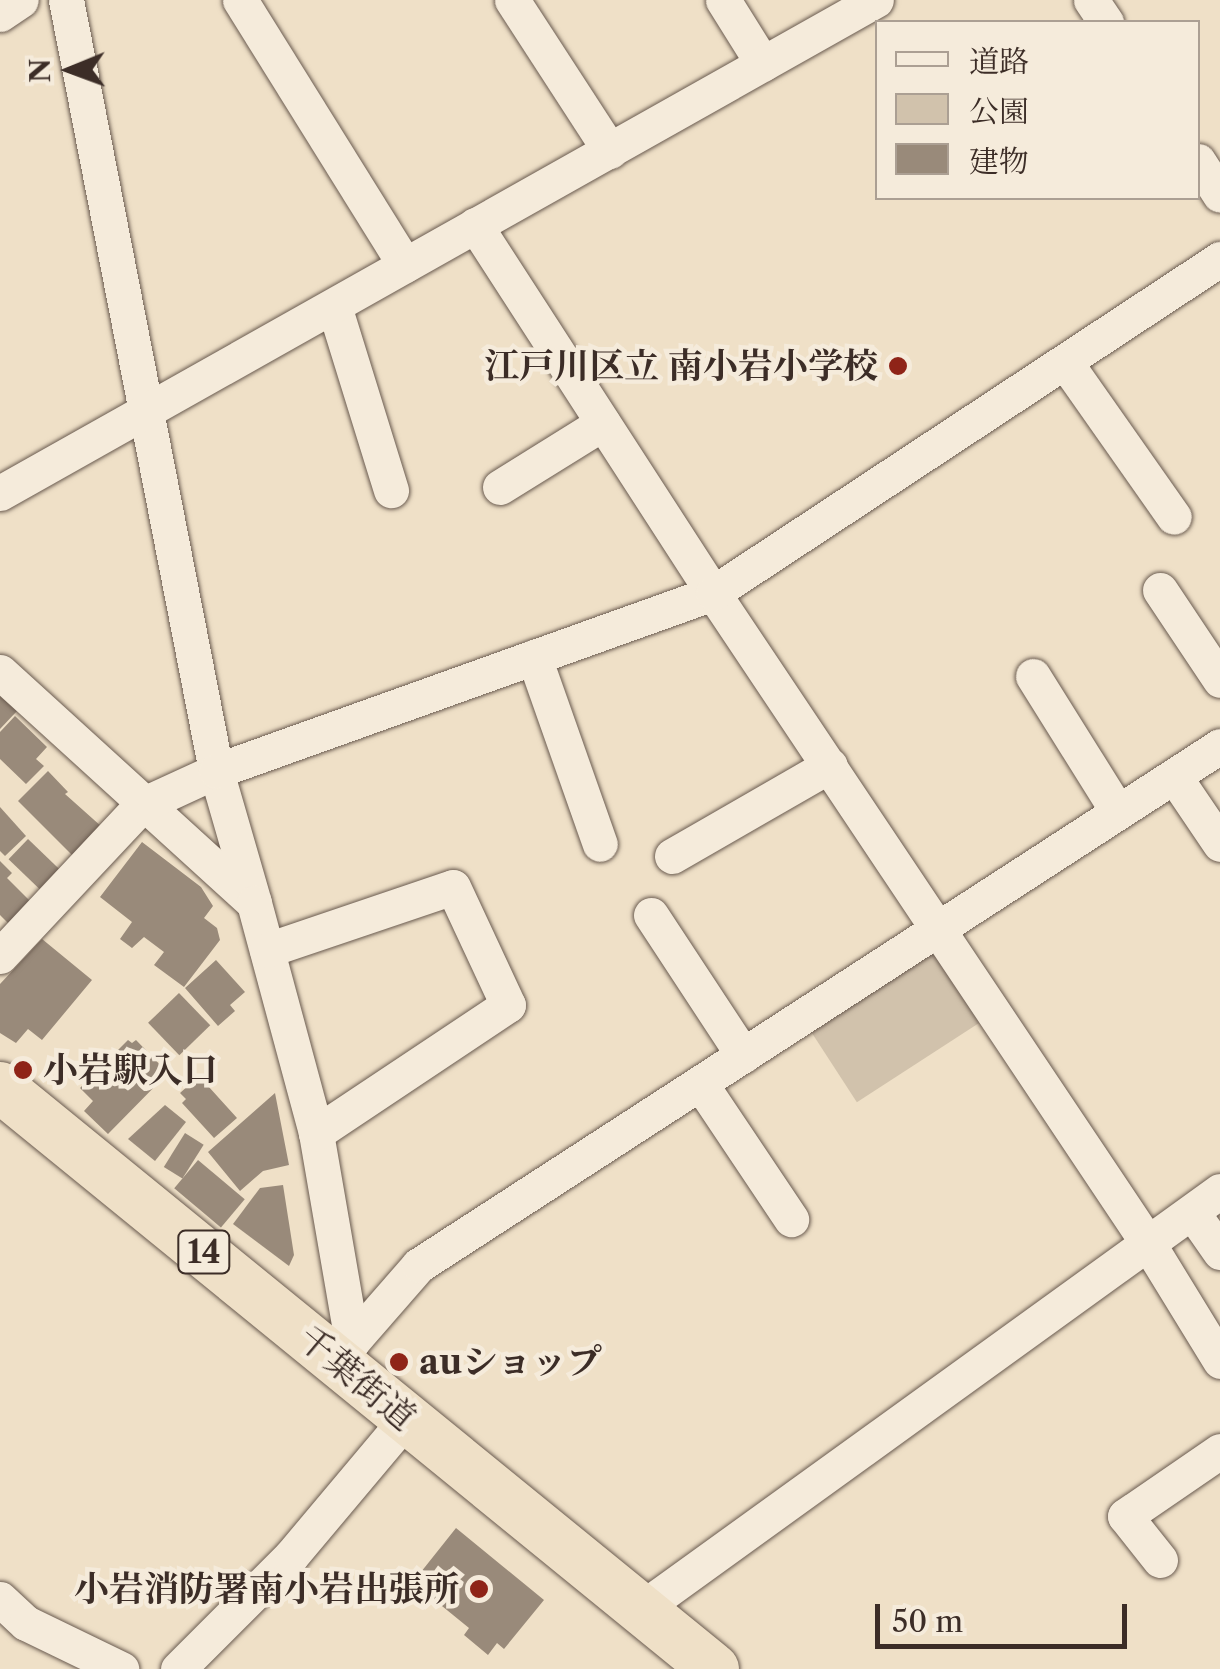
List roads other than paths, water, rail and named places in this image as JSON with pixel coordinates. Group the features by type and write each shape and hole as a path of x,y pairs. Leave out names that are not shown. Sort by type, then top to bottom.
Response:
{"highway":[{"name":"千葉街道","path":"0,1087 344,1351 406,1420 714,1669"}],"street":[{"path":"0,14 21,0"},
{"path":"66,0 216,771 316,1134 344,1351"},
{"path":"240,0 406,265"},
{"path":"512,0 610,151"},
{"path":"722,0 763,64"},
{"path":"0,493 876,0"},
{"path":"1200,164 1220,195"},
{"path":"475,226 1149,1246 1220,1361"},
{"path":"0,956 142,805 216,771 714,593 1220,259"},
{"path":"334,306 392,490"},
{"path":"1065,362 1174,517"},
{"path":"500,486 604,423"},
{"path":"1160,590 1220,680"},
{"path":"534,658 600,844"},
{"path":"0,672 142,805 254,902"},
{"path":"1034,676 1118,812"},
{"path":"344,1351 420,1265 1220,746"},
{"path":"672,856 830,765"},
{"path":"1174,776 1220,844"},
{"path":"267,950 452,887 508,1006 316,1134"},
{"path":"651,915 743,1056"},
{"path":"700,1083 791,1219"},
{"path":"641,1609 1149,1246 1206,1201 1220,1252"},
{"path":"178,1669 291,1556 406,1420"},
{"path":"1160,1560 1124,1516 1220,1451"},
{"path":"0,1599 26,1622 120,1669"}],"place":[{"name":"江戸川区立 南小岩小学校","path":"898,366"},
{"name":"小岩駅入口","path":"23,1070"},
{"name":"auショップ","path":"399,1362"},
{"name":"小岩消防署南小岩出張所","path":"479,1589"}]}
